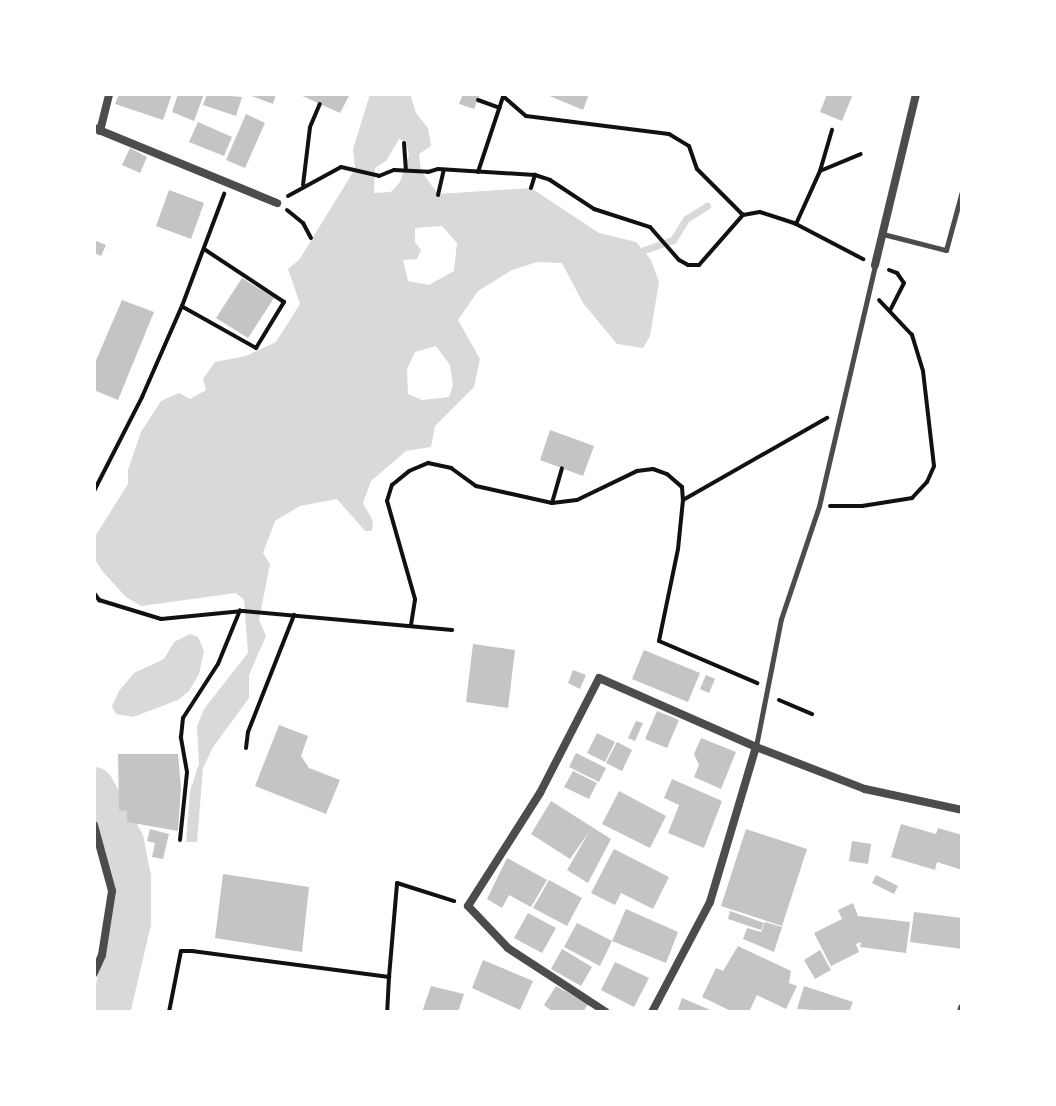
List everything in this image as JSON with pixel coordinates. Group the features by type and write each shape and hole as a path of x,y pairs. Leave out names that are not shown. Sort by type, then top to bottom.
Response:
{"street":[{"path":"109,94 97,130 277,203"},
{"path":"875,265 916,94"},
{"path":"606,1012 508,948 468,906 540,793 599,678 756,747 865,789 962,810"},
{"path":"652,1012 710,902 729,847 756,747"},
{"path":"94,825 112,891 102,955 94,973"}],"lane":[{"path":"883,234 946,250 962,191"},
{"path":"756,747 781,619 819,506 875,265"}],"path":[{"path":"478,172 504,95 526,116 669,134 689,146 697,169 743,215"},
{"path":"478,100 500,108"},
{"path":"303,185 310,127 320,104"},
{"path":"796,224 820,171 832,130"},
{"path":"404,143 406,169"},
{"path":"820,171 861,154"},
{"path":"311,238 313,235 303,223 277,203 303,185 341,167 379,176 406,169 535,175 550,180 594,209 638,222 657,235 679,260 688,265 699,265 743,215 760,212 796,224 875,265 897,273 904,283 891,309"},
{"path":"438,195 444,170"},
{"path":"531,188 535,175"},
{"path":"94,491 142,397 182,306 227,184"},
{"path":"182,306 256,348 284,302 204,249"},
{"path":"819,506 862,506 912,498 927,482 934,466 923,371 912,335 891,309 868,291"},
{"path":"683,500 842,409"},
{"path":"411,625 415,599 387,501 392,485 428,463 451,468 476,486 552,503 577,500 637,471 653,469 667,474 682,487 683,500 678,549 659,641 767,687"},
{"path":"552,503 562,468"},
{"path":"94,593 99,600 161,619 241,610 452,630"},
{"path":"180,840 187,772 181,737 183,718 218,664 241,610"},
{"path":"246,748 248,732 294,615"},
{"path":"766,695 812,714"},
{"path":"387,1012 397,883 468,906"},
{"path":"169,1012 181,951 220,952 389,977"}],"shaded area":[{"path":"370,94 410,94 416,113 428,128 431,146 419,154 421,171 438,194 531,188 599,233 636,242 651,260 659,282 650,336 643,348 617,344 583,303 562,263 537,262 512,270 478,291 458,320 480,359 474,387 435,426 431,447 406,451 371,481 363,503 373,521 372,531 365,531 337,499 300,506 275,521 263,553 270,564 259,620 266,636 249,675 249,698 213,747 203,768 197,842 186,842 190,791 199,764 197,727 204,709 248,653 244,600 236,593 141,606 126,597 103,572 94,558 94,538 128,484 128,470 141,432 161,401 179,393 190,399 206,390 203,379 215,362 246,356 276,342 300,304 288,269 299,260 355,169 353,149","holes":["399,139 406,142 409,155 400,182 391,192 374,193 375,168 386,161","442,226 457,243 454,271 429,285 408,281 403,260 417,259 421,250 415,242 415,228","436,346 450,365 453,385 449,397 422,400 408,394 407,369 415,352"]},
{"path":"190,634 198,637 204,651 199,674 189,691 178,700 133,717 116,714 112,706 119,691 134,673 164,659 174,642"}],"building":[{"path":"119,94 172,94 163,120 115,104"},
{"path":"178,94 204,94 194,121 172,112"},
{"path":"207,94 242,97 236,116 203,105"},
{"path":"246,94 276,94 273,104"},
{"path":"298,94 350,94 340,113"},
{"path":"463,94 480,94 474,109 459,104"},
{"path":"545,94 589,94 583,110"},
{"path":"827,94 853,94 842,121 820,112"},
{"path":"246,114 265,123 245,168 226,160"},
{"path":"198,122 232,137 224,156 189,142"},
{"path":"130,148 147,157 140,173 122,165"},
{"path":"169,190 204,203 191,239 156,226"},
{"path":"94,240 106,245 101,256 94,253"},
{"path":"242,278 274,298 248,338 216,318"},
{"path":"122,300 154,312 118,400 94,390 94,365"},
{"path":"550,430 594,446 583,476 540,460"},
{"path":"473,644 515,650 508,708 466,702"},
{"path":"644,650 700,673 688,702 632,679"},
{"path":"573,670 586,675 580,689 568,683"},
{"path":"706,675 715,679 709,693 700,689"},
{"path":"657,711 679,720 667,748 645,739"},
{"path":"636,721 643,723 635,741 628,738"},
{"path":"279,725 308,736 301,756 309,768 340,780 326,814 255,786"},
{"path":"597,733 615,742 605,762 587,753"},
{"path":"701,738 736,752 721,789 694,777 699,765 694,754"},
{"path":"617,742 632,750 622,771 606,763"},
{"path":"576,753 606,768 599,782 569,767"},
{"path":"118,754 178,754 181,788 178,831 127,822 127,811 119,810"},
{"path":"573,771 597,783 589,799 564,787"},
{"path":"672,779 722,801 704,848 668,833 679,805 664,798"},
{"path":"619,791 666,816 650,848 602,824"},
{"path":"551,801 611,839 588,883 567,870 589,832 570,859 531,834"},
{"path":"901,824 936,834 938,828 962,835 962,870 937,862 935,870 891,857"},
{"path":"150,829 169,834 163,859 152,857 155,843 147,841"},
{"path":"746,829 807,849 782,926 721,906"},
{"path":"852,841 871,844 868,864 849,861"},
{"path":"614,849 669,877 653,909 621,893 615,905 591,893"},
{"path":"507,858 547,880 531,907 509,895 502,908 487,899"},
{"path":"223,874 309,887 302,952 215,938"},
{"path":"876,875 898,886 894,894 872,883"},
{"path":"549,880 582,898 567,926 533,908"},
{"path":"853,903 858,916 910,922 906,953 860,947 861,942 856,944 859,952 831,966 814,933 842,919 838,910"},
{"path":"626,909 678,932 666,963 612,941"},
{"path":"730,911 764,923 761,930 728,919"},
{"path":"914,912 962,918 962,949 910,942"},
{"path":"528,913 556,928 542,953 514,938"},
{"path":"765,922 782,927 774,952 743,939 747,928 761,932"},
{"path":"577,923 612,941 600,966 564,947"},
{"path":"738,946 791,971 789,983 797,986 786,1009 757,995 749,1012 733,1012 702,997 716,968 723,971"},
{"path":"562,949 592,967 581,986 551,969"},
{"path":"820,950 831,970 815,979 804,960"},
{"path":"483,960 533,981 520,1010 472,988"},
{"path":"615,962 649,978 634,1007 601,990"},
{"path":"431,986 464,994 458,1012 422,1012"},
{"path":"556,986 588,1004 583,1012 553,1012 544,1005"},
{"path":"804,986 853,1002 849,1012 797,1009"},
{"path":"682,998 715,1012 677,1012"}],"waterway":[{"path":"644,250 673,240 686,219 707,206"},
{"path":"94,787 124,842 131,878 131,922 110,1012"}]}
